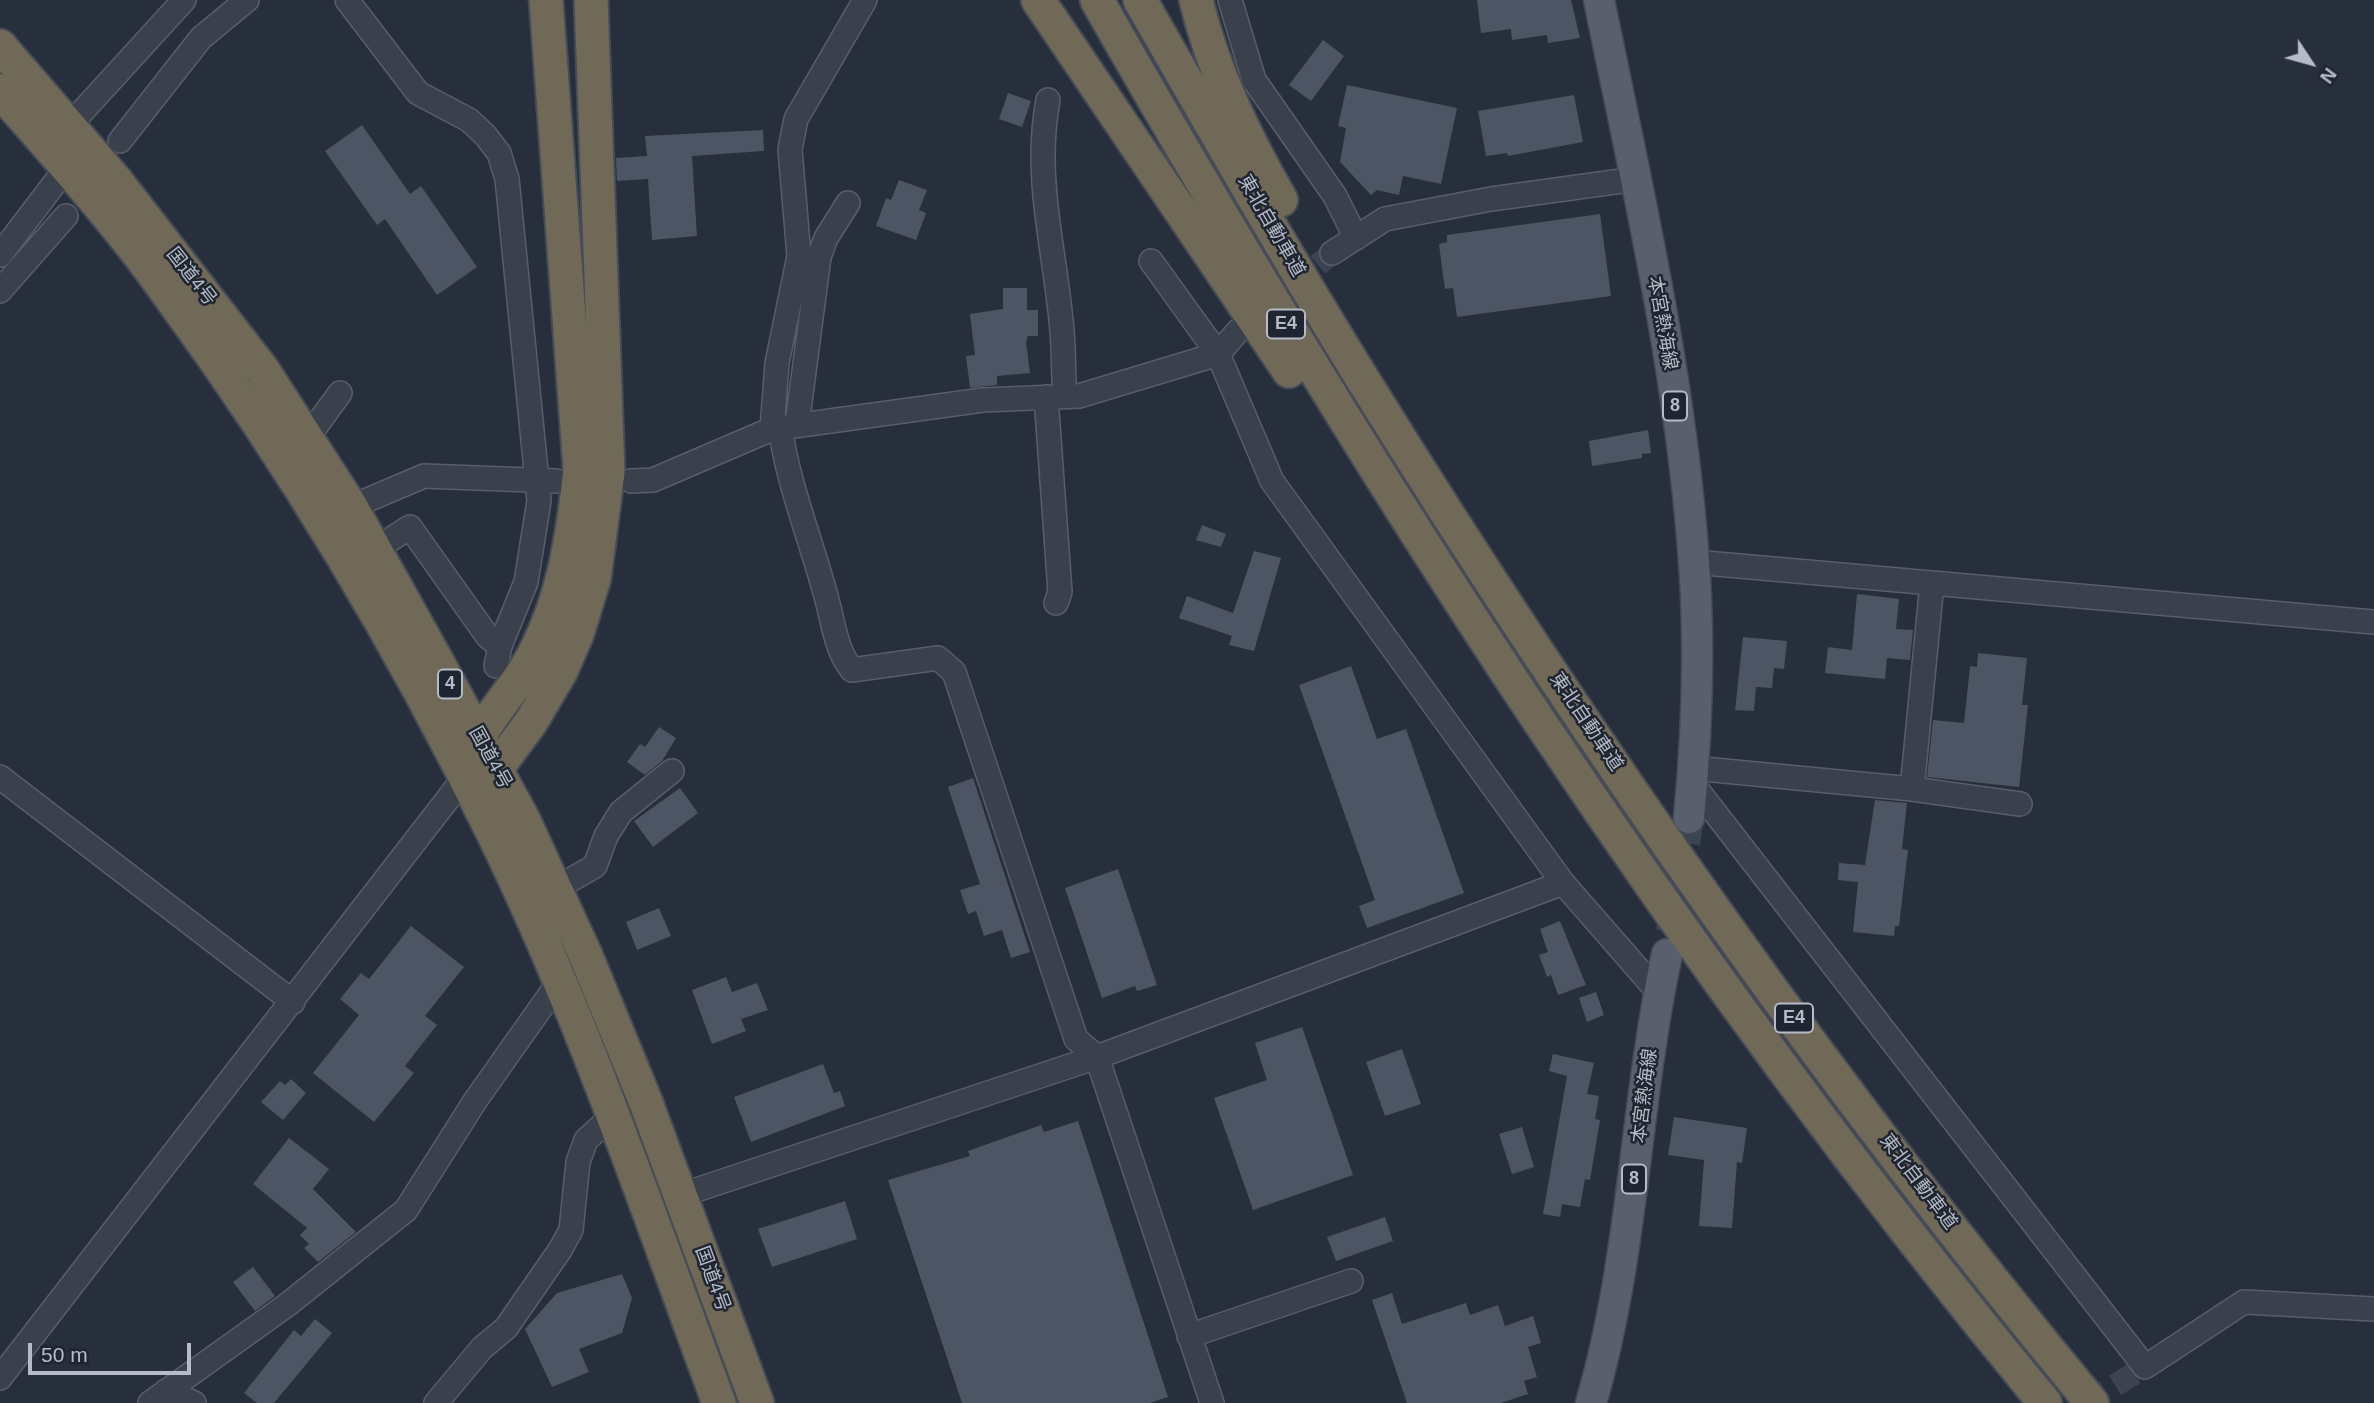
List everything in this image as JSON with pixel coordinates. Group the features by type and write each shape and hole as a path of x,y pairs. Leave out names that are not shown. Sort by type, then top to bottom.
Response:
{"highway":[{"path":"464,778 477,737 503,705 529,663 548,622 564,578 579,481 546,0"},
{"path":"464,778 497,768 531,722 561,671 577,634 594,579 608,472 591,0"},
{"path":"1038,0 1365,481 1487,641"},
{"name":"東北自動車道","path":"1097,0 1267,293 1487,641 1609,823 1767,1046 2045,1403"},
{"name":"東北自動車道","path":"1140,0 1362,378 1638,799 1901,1161 2092,1403"},
{"path":"1196,0 1204,34 1220,79 1259,159 1422,441 1517,618"},
{"name":"国道4号","path":"0,46 117,182 254,359 308,437 351,507 477,737 497,768 555,889 630,1064 757,1403"},
{"name":"国道4号","path":"0,91 67,167 167,292 268,438 412,680 493,832 559,982 719,1403"}],"main road":[{"name":"本宮熱海線","path":"1599,0 1636,179 1673,386 1694,562 1697,633 1689,818"},
{"name":"本宮熱海線","path":"1591,1403 1612,1320 1659,993 1667,954"}],"street":[{"path":"69,126 184,0"},
{"path":"120,141 201,37 247,0"},
{"path":"347,0 418,93 469,120 499,153 507,179 547,481 539,501 526,582 498,656 488,637 410,527 374,550"},
{"path":"864,0 796,119 790,149 799,256 777,363 785,464 829,605 840,656 852,670 938,658 954,672 1076,1039 1097,1057 1212,1403"},
{"path":"1230,0 1254,80 1335,196 1356,238"},
{"path":"1048,100 1042,132 1042,180 1062,332 1055,396 1060,592 1056,603"},
{"path":"0,255 67,167"},
{"path":"1332,253 1385,219 1491,199 1636,179"},
{"path":"783,427 819,257 826,238 848,203"},
{"path":"0,291 66,216"},
{"path":"1151,261 1218,354 1272,481 1563,883 1659,993"},
{"path":"631,481 653,481 783,427 983,400 1079,396 1218,354 1238,331"},
{"path":"308,437 340,393"},
{"path":"351,507 424,476 547,481"},
{"path":"1694,562 2374,622"},
{"path":"1912,789 1932,583"},
{"path":"555,889 595,866 606,836 621,812 672,771"},
{"path":"1692,775 1912,789 2020,804"},
{"path":"1692,775 2145,1367 2244,1302 2374,1309"},
{"path":"0,777 293,1002"},
{"path":"0,1378 464,778"},
{"path":"681,1195 1097,1057 1563,883"},
{"path":"158,1397 287,1305 406,1210 475,1101 559,982"},
{"path":"436,1403 482,1348 506,1328 560,1250 571,1230 578,1162 586,1140 612,1116"},
{"path":"1189,1336 1351,1281"},
{"path":"158,1397 194,1403"}],"building":[{"path":"1477,0 1571,0 1580,38 1548,43 1547,35 1512,40 1511,29 1481,33"},
{"path":"1323,40 1344,56 1311,101 1289,85"},
{"path":"1347,85 1457,108 1441,184 1403,176 1399,195 1377,190 1371,195 1340,162 1346,128 1338,126"},
{"path":"1008,93 1031,101 1022,127 999,119"},
{"path":"1574,95 1583,142 1508,156 1507,153 1486,156 1478,111"},
{"path":"362,125 410,194 421,186 477,267 437,295 385,219 377,225 325,151"},
{"path":"763,130 764,151 692,156 697,236 652,240 648,179 617,181 616,158 647,156 645,136"},
{"path":"899,180 927,190 919,210 926,213 916,240 876,226 886,198 891,200"},
{"path":"1600,214 1611,296 1457,317 1453,288 1445,289 1439,244 1447,242 1447,235"},
{"path":"1003,288 1027,288 1027,310 1038,310 1038,336 1028,336 1026,342 1030,373 997,376 997,385 970,388 966,356 975,355 970,314 1003,309"},
{"path":"1648,430 1651,453 1642,454 1642,458 1592,466 1589,441"},
{"path":"1202,525 1226,534 1221,547 1196,540"},
{"path":"1254,551 1281,558 1254,651 1229,645 1232,636 1179,618 1187,596 1233,613"},
{"path":"1857,594 1899,599 1896,629 1913,630 1910,660 1887,658 1885,679 1825,673 1828,647 1852,650"},
{"path":"1743,637 1787,641 1784,669 1774,668 1772,688 1756,687 1754,711 1735,710"},
{"path":"1978,653 2027,658 2022,705 2028,705 2019,787 1927,777 1933,720 1964,723 1970,666 1977,667"},
{"path":"1351,666 1377,739 1406,729 1464,893 1367,928 1359,906 1375,900 1299,685"},
{"path":"659,727 676,738 662,761 645,775 627,762 640,744 645,747"},
{"path":"973,778 1030,952 1011,958 1002,930 984,936 976,911 968,914 960,890 980,884 948,787"},
{"path":"680,788 698,813 653,847 634,821"},
{"path":"1875,800 1907,803 1902,849 1908,850 1899,926 1895,926 1894,936 1853,932 1858,882 1838,880 1839,863 1865,865"},
{"path":"1118,869 1157,985 1137,991 1135,986 1102,998 1065,888"},
{"path":"659,908 671,936 637,950 626,922"},
{"path":"1560,921 1586,985 1558,995 1551,975 1547,977 1539,955 1548,952 1540,929"},
{"path":"411,926 464,967 425,1016 437,1025 405,1066 414,1073 374,1122 313,1073 359,1015 340,999 361,973 369,979"},
{"path":"726,977 732,992 757,983 768,1010 741,1019 746,1031 712,1044 692,990"},
{"path":"1596,992 1604,1015 1587,1022 1579,998"},
{"path":"1302,1027 1353,1175 1253,1210 1214,1098 1267,1080 1255,1043"},
{"path":"1402,1049 1421,1104 1385,1116 1366,1062"},
{"path":"1553,1054 1594,1063 1587,1094 1599,1096 1595,1119 1600,1120 1590,1180 1585,1179 1580,1207 1562,1204 1560,1217 1543,1214 1567,1076 1549,1071"},
{"path":"823,1064 834,1093 840,1091 845,1106 751,1142 734,1097"},
{"path":"291,1079 306,1093 283,1120 261,1102 280,1081 285,1085"},
{"path":"1674,1117 1747,1128 1742,1163 1737,1162 1732,1228 1699,1226 1704,1160 1668,1155"},
{"path":"1078,1121 1168,1397 1150,1403 962,1403 888,1180 970,1156 968,1151 1041,1125 1044,1132"},
{"path":"1522,1127 1534,1167 1512,1174 1499,1134"},
{"path":"289,1138 329,1169 313,1189 356,1232 318,1262 304,1248 309,1244 300,1235 307,1228 253,1184"},
{"path":"845,1201 857,1239 772,1267 758,1229"},
{"path":"1385,1217 1393,1241 1336,1261 1327,1237"},
{"path":"253,1267 275,1296 255,1311 233,1282"},
{"path":"622,1274 632,1298 622,1333 579,1349 589,1372 552,1387 525,1329 557,1293"},
{"path":"1392,1293 1402,1324 1466,1303 1470,1315 1498,1305 1505,1326 1533,1316 1541,1343 1528,1347 1537,1377 1524,1381 1528,1394 1501,1403 1407,1403 1372,1300"},
{"path":"315,1319 332,1333 274,1403 257,1403 244,1393 294,1330 301,1336"}],"tunnel":[{"path":"1292,287 1332,253"},
{"path":"1671,932 1689,818"},
{"path":"2086,1403 2145,1367"}]}
